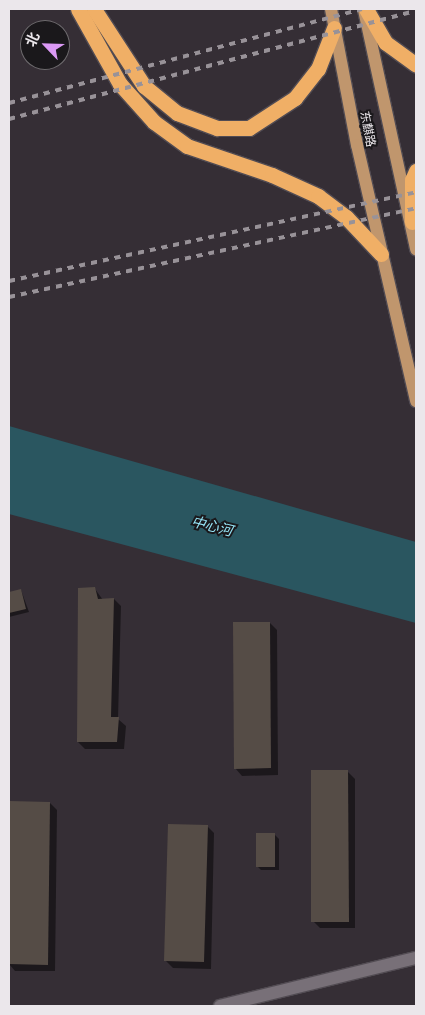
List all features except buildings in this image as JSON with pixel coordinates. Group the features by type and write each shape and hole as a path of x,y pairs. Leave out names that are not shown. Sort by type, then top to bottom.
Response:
{"highway":[{"path":"78,9 120,84 154,122 187,146 272,175 318,196 346,218 381,254"},
{"path":"94,9 144,86 177,113 217,128 249,128 295,98 318,69 334,28"},
{"path":"365,9 386,44 416,65"},
{"path":"412,222 412,180 416,171"}],"main road":[{"name":"东麒路","path":"331,9 381,254 416,401"},
{"name":"东麒路","path":"365,9 412,222 416,249"}],"street":[{"path":"220,1006 416,958"}],"water":[{"name":"中心河","path":"9,426 416,542 416,623 9,514"}],"railway":[{"path":"9,103 362,9"},
{"path":"9,119 416,11"},
{"path":"9,281 416,192"},
{"path":"9,297 416,208"}]}
